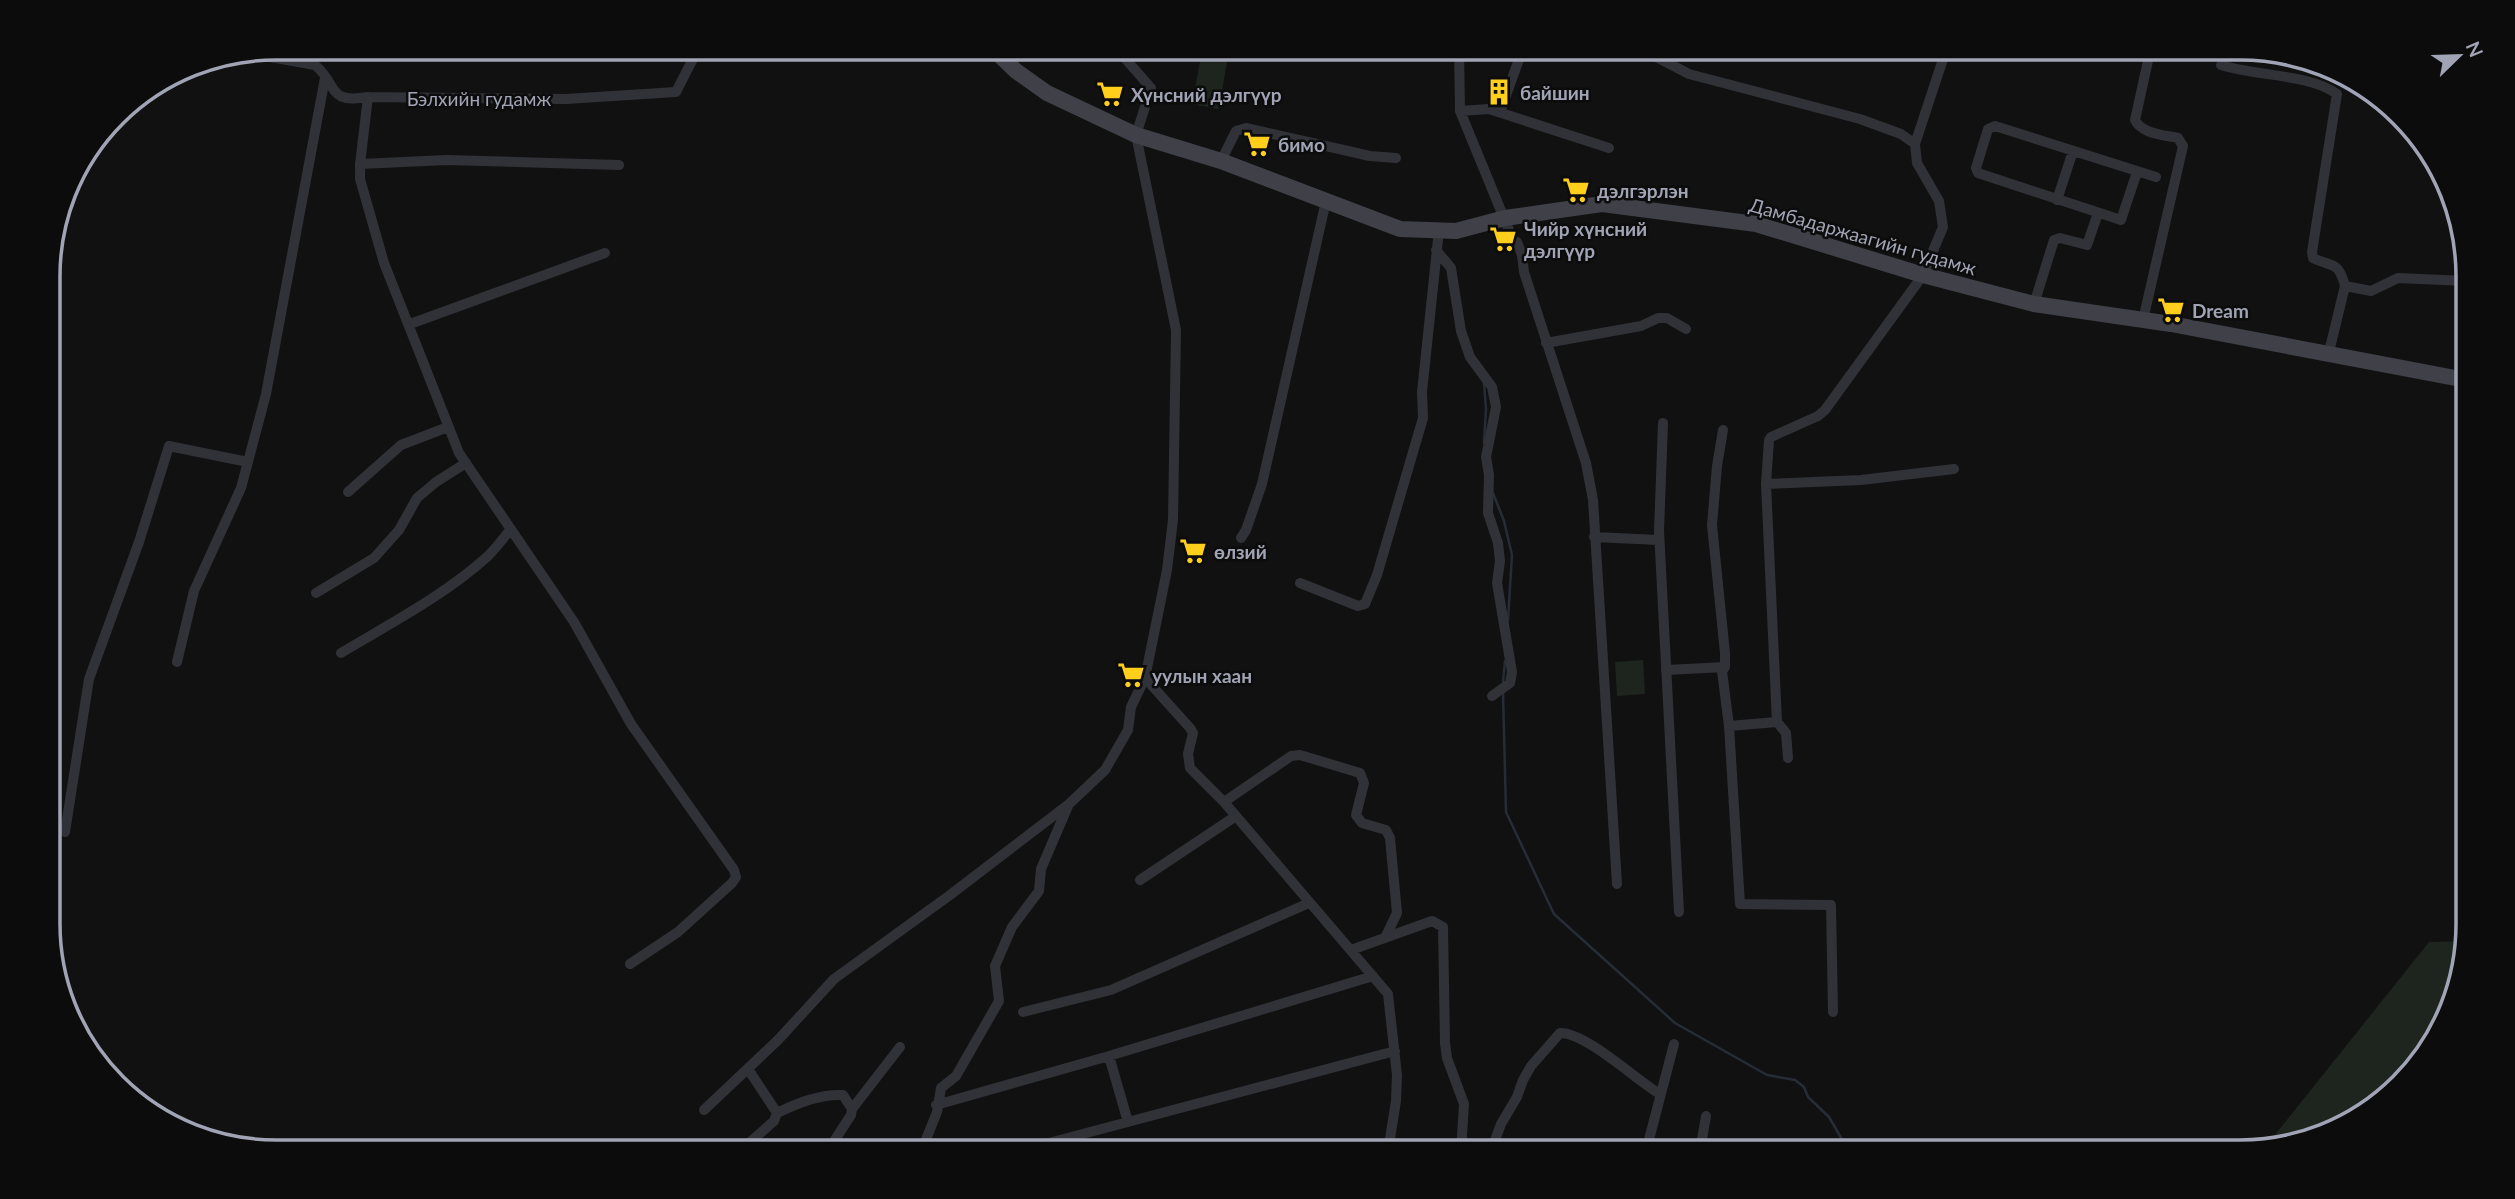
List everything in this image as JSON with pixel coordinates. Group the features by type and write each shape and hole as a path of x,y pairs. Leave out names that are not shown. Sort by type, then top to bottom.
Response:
{"main road":[{"name":"Дамбадаржаагийн гудамж","path":"1005,60 1047,93 1136,135 1221,161 1400,229 1456,231 1505,218 1602,204 1743,222 1923,275 2034,304 2329,352 2456,379"}],"street":[{"name":"Бэлхийн гудамж","path":"287,60 315,65 334,92 350,100 368,97 566,99 669,93 676,92 692,60"},
{"path":"704,1110 778,1040 834,979 1069,804 1105,770 1128,730 1131,707 1145,678 1167,570 1173,520 1176,330 1136,135 1151,88 1126,60"},
{"path":"1459,60 1460,111 1513,240 1517,242 1522,255 1524,272 1586,463 1594,509 1617,884"},
{"path":"1500,112 1519,60"},
{"path":"1662,60 1689,74 1860,119 1901,134 1915,144"},
{"path":"1788,758 1786,733 1777,722 1766,484 1769,440 1825,410 1923,275 1943,227 1943,216 1939,201 1916,160 1915,144 1943,60"},
{"path":"2143,320 2183,146 2178,138 2144,130 2135,120 2148,60"},
{"path":"2221,65 2300,80 2331,89 2337,94 2312,253 2313,258 2336,265 2342,273 2345,286 2329,352"},
{"path":"177,662 194,591 242,488 266,394 325,78"},
{"path":"368,97 360,178 384,263 448,427 466,463 574,622 631,724 734,870 736,877 732,883 678,932 630,964"},
{"path":"1460,111 1489,109 1609,148"},
{"path":"2137,172 2122,220 1976,171 1988,129 1995,126 2155,177"},
{"path":"1221,161 1236,131 1246,128 1370,156 1396,158"},
{"path":"2057,200 2073,151"},
{"path":"360,164 447,160 619,165"},
{"path":"1241,538 1262,484 1326,201"},
{"path":"2034,304 2054,240 2087,245 2090,243 2098,213"},
{"path":"1300,583 1357,607 1365,604 1377,575 1423,418 1423,392 1439,230"},
{"path":"1436,250 1451,268 1461,331 1470,357 1492,387 1496,407 1486,457 1489,475 1488,513 1498,543 1500,561 1497,583 1512,662 1510,683 1496,694"},
{"path":"410,324 605,253"},
{"path":"2345,286 2371,291 2398,278 2456,281"},
{"path":"1546,343 1641,326 1658,318 1667,318 1686,329"},
{"path":"1662,424 1659,540 1679,912"},
{"path":"348,492 401,444 448,427"},
{"path":"1723,429 1712,525 1725,667 1721,671 1729,726 1740,904 1831,905 1833,1012"},
{"path":"65,832 89,679 139,542 169,446 248,462"},
{"path":"316,593 374,558 399,530 417,498 466,463"},
{"path":"1766,484 1861,480 1954,469"},
{"path":"341,653 469,572 491,554 510,530"},
{"path":"1594,537 1659,540"},
{"path":"1666,670 1725,667"},
{"path":"1145,678 1191,728 1193,738 1188,754 1190,768 1224,802 1388,994 1395,1051 1396,1101 1390,1139"},
{"path":"1729,726 1777,722"},
{"path":"1224,802 1291,756 1300,755 1360,773 1364,783 1356,815 1362,823 1386,830 1390,838 1396,913 1385,938"},
{"path":"926,1140 937,1112 936,1105 941,1088 956,1076 999,1001 995,966 1012,928 1039,891 1041,869 1069,804"},
{"path":"1140,880 1236,816"},
{"path":"1023,1012 1111,990 1309,903"},
{"path":"1351,950 1432,921 1443,926 1445,1043 1447,1058 1464,1104 1462,1139"},
{"path":"936,1105 1373,976"},
{"path":"1496,1139 1531,1066 1560,1033 1566,1033 1599,1048 1660,1094"},
{"path":"1649,1139 1674,1044"},
{"path":"852,1109 900,1047"},
{"path":"1062,1140 1395,1051"},
{"path":"1109,1056 1128,1122"},
{"path":"748,1069 777,1113 774,1121 752,1140"},
{"path":"777,1113 796,1104 829,1095 843,1095 852,1109 852,1115 835,1140"},
{"path":"1702,1139 1706,1116"}],"shaded area":[{"path":"1200,60 1227,60 1219,109 1192,104"},
{"path":"1643,660 1645,694 1617,696 1615,662"},
{"path":"2455,941 2454,952 2439,1006 2411,1055 2371,1095 2348,1111 2322,1123 2274,1137 2274,1136 2429,942"}],"waterway":[{"path":"1484,383 1484,443"},
{"path":"1493,493 1504,521 1512,555 1508,620"},
{"path":"1503,682 1505,661"},
{"path":"1503,693 1506,812 1554,914 1675,1023 1767,1075 1795,1080 1804,1087 1808,1097 1829,1117 1842,1139"}],"place":[{"name":"байшин","path":"1499,92"},
{"name":"Хүнсний дэлгүүр","path":"1110,94"},
{"name":"бимо","path":"1257,144"},
{"name":"дэлгэрлэн","path":"1576,190"},
{"name":"Чийр хүнсний дэлгүүр","path":"1503,239"},
{"name":"Dream","path":"2171,310"},
{"name":"өлзий","path":"1193,551"},
{"name":"уулын хаан","path":"1131,675"}]}
